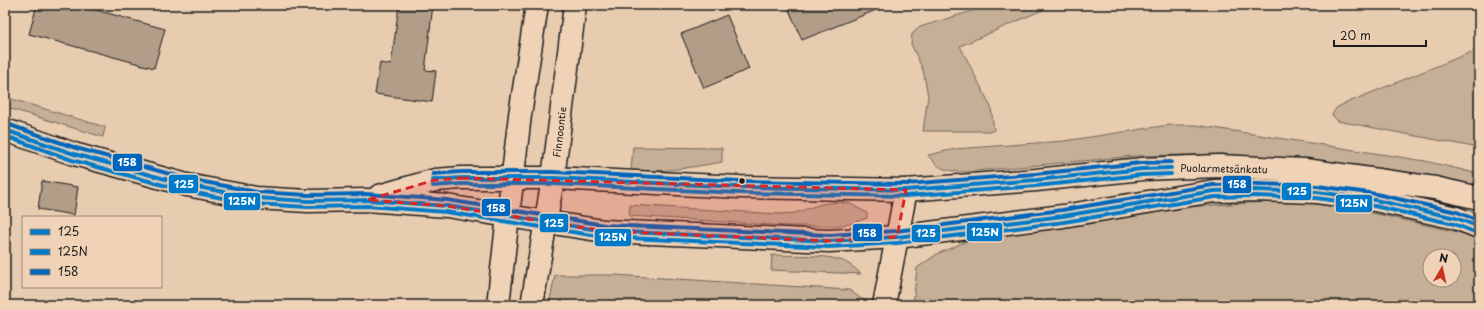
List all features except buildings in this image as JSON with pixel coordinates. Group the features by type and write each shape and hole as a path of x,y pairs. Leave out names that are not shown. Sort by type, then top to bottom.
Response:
{"main road":[{"path":"498,305 520,115 537,5"},
{"name":"Finnoontie","path":"532,305 547,222 575,5"},
{"path":"5,130 74,154 187,184 256,198 308,201 367,200 447,206 604,231 829,241 897,237 1063,216 1214,191 1256,190 1317,192 1375,200 1456,218 1479,227"},
{"name":"Puolarmetsänkatu","path":"367,200 435,180 462,178 553,178 740,187 906,190 1036,180 1142,169 1219,166 1313,171 1435,188 1479,198"},
{"path":"884,305 906,190"}],"highlighted area":[{"path":"461,178 906,190 897,237 829,241 604,231 447,206 367,200 435,180"}],"shaded area":[{"path":"991,5 1054,5 960,46 991,107 994,131 923,131 928,96 923,70 911,44 912,34 920,27"},
{"path":"1479,49 1479,148 1338,121 1332,115 1336,108 1346,103"},
{"path":"5,97 105,127 103,137 5,107"},
{"path":"1169,125 1195,125 1425,161 1479,174 1479,186 1434,176 1358,165 1224,154 1135,156 965,172 944,169 936,164 928,155 955,149 1064,141"},
{"path":"633,147 722,148 722,162 688,168 631,171"},
{"path":"1294,200 1363,211 1479,237 1479,305 1427,303 1416,305 913,305 917,268 937,254 967,241 1153,209"},
{"path":"836,202 849,203 867,213 867,218 850,224 831,226 788,226 629,216 630,205 779,214 795,213 821,204"},
{"path":"772,255 833,258 849,264 861,274 771,270"},
{"path":"555,275 615,275 849,290 863,300 873,301 872,305 549,305"}],"transit line":[{"name":"158","path":"7,124 76,148 188,179 257,192 308,195 367,194 447,200 605,225 829,235 896,231 1062,210 1213,185 1256,184 1317,186 1376,194 1457,212 1479,221"},
{"name":"125","path":"5,130 74,154 187,185 256,198 308,201 367,200 447,206 604,231 829,241 897,237 1063,216 1214,191 1256,190 1317,192 1375,200 1456,218 1479,227"},
{"name":"125N","path":"5,136 72,160 185,191 255,204 308,207 367,206 446,212 604,237 829,247 897,243 1064,222 1215,197 1256,196 1316,198 1374,206 1454,224 1477,233"},
{"name":"158","path":"433,174 461,172 553,172 740,181 906,184 1035,174 1141,163 1171,162"},
{"name":"125","path":"433,180 461,178 553,178 740,187 906,190 1036,180 1142,169 1171,168"},
{"name":"125N","path":"433,186 461,184 553,184 740,193 906,196 1036,186 1142,175 1171,174"}]}
